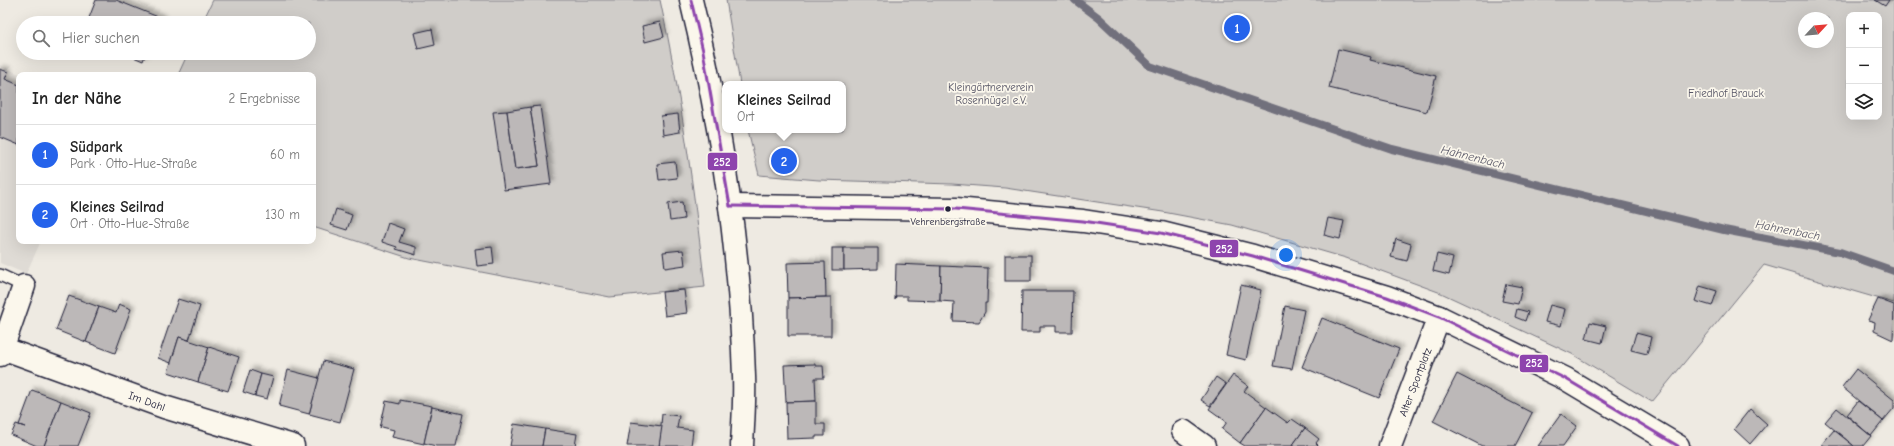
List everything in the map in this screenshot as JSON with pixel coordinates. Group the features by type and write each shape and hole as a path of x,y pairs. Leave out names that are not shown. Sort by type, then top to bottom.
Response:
{"street":[{"path":"691,0 703,51 730,206 738,286 744,378 742,446"},
{"path":"730,206 956,209 1090,222 1161,233 1253,256 1387,297 1439,317 1566,380 1678,446"},
{"path":"1,352 24,286"},
{"name":"Alter Sportplatz","path":"1390,446 1439,317"},
{"name":"Im Dahl","path":"1,352 164,407 293,446"},
{"path":"1183,431 1204,446"}],"lane":[{"path":"0,275 24,286"}],"shaded area":[{"path":"0,65 16,73 16,244 40,244 26,274 0,263"}],"green space":[{"path":"213,0 660,0 668,36 686,143 705,287 610,297 409,258 316,228 316,72 179,72 185,60 316,60 316,16 205,16"},
{"path":"726,0 1894,0 1894,303 1764,265 1652,402 1572,354 1441,293 1346,258 1232,225 1163,212 1005,188 952,184 819,180 759,175 749,133 846,133 846,81 740,81"}],"building":[{"path":"96,0 116,0 156,16 90,16"},
{"path":"1875,0 1889,0 1885,6"},
{"path":"660,22 664,37 645,42 642,26"},
{"path":"432,29 435,45 418,49 414,33"},
{"path":"1338,49 1371,57 1370,60 1436,76 1427,112 1329,88"},
{"path":"0,69 8,72 5,79 16,84 16,144 0,137"},
{"path":"540,106 551,184 504,190 493,112 507,111 515,169 539,166 530,107"},
{"path":"530,107 539,166 515,169 507,111"},
{"path":"678,114 680,132 663,135 661,116"},
{"path":"675,162 677,178 659,180 657,164"},
{"path":"682,202 684,219 670,221 668,204"},
{"path":"336,209 352,215 347,230 331,225"},
{"path":"1328,218 1344,221 1340,239 1324,235"},
{"path":"388,223 404,229 399,242 416,247 416,255 396,249 397,247 382,242"},
{"path":"1396,239 1411,244 1407,261 1391,257"},
{"path":"492,247 494,264 477,266 475,249"},
{"path":"832,248 844,248 844,270 832,270"},
{"path":"844,248 878,248 878,269 844,270"},
{"path":"683,250 685,265 665,268 663,252"},
{"path":"1437,254 1453,258 1449,275 1433,271"},
{"path":"1005,255 1031,255 1031,281 1005,281"},
{"path":"825,262 826,297 788,298 787,263"},
{"path":"896,264 941,266 940,301 907,300 907,296 896,296 895,300"},
{"path":"941,266 988,268 987,303 985,303 985,312 979,322 953,321 954,302 940,301"},
{"path":"1506,284 1522,287 1518,304 1502,301"},
{"path":"1241,285 1261,290 1246,360 1226,355"},
{"path":"1700,286 1717,291 1712,306 1695,301"},
{"path":"684,290 687,313 665,316 662,292"},
{"path":"1022,291 1073,291 1072,332 1056,332 1056,326 1040,326 1040,332 1021,332"},
{"path":"69,296 99,307 86,342 56,330"},
{"path":"831,297 831,336 788,336 788,298"},
{"path":"178,299 200,306 189,340 179,337 171,363 158,358"},
{"path":"1878,299 1894,305 1893,340 1874,331 1875,322 1868,320"},
{"path":"119,304 131,309 115,353 86,342 99,307 116,313"},
{"path":"1550,305 1565,309 1561,326 1545,322"},
{"path":"1285,306 1304,310 1292,369 1273,366"},
{"path":"1517,309 1528,312 1525,321 1515,317"},
{"path":"1322,318 1399,349 1379,398 1302,367"},
{"path":"1590,322 1606,326 1602,343 1586,339"},
{"path":"1636,333 1651,337 1647,354 1631,350"},
{"path":"179,337 209,347 198,382 168,372"},
{"path":"209,347 239,357 228,391 198,382"},
{"path":"323,361 354,369 340,422 309,414"},
{"path":"815,364 815,366 823,366 824,378 815,378 816,401 786,402 784,365"},
{"path":"1856,369 1894,400 1894,408 1883,421 1842,387"},
{"path":"250,370 261,374 255,396 243,392"},
{"path":"288,370 319,378 309,414 279,406"},
{"path":"261,374 273,377 267,399 255,396"},
{"path":"1457,374 1532,413 1515,446 1482,446 1433,421"},
{"path":"1233,375 1248,386 1244,391 1266,407 1240,443 1222,429 1227,422 1209,409"},
{"path":"1216,377 1226,384 1210,406 1201,400"},
{"path":"32,390 61,401 44,446 37,446 11,435 16,424 19,425"},
{"path":"400,400 432,406 424,444 392,437 394,430 382,427 380,429 386,401 400,404"},
{"path":"61,401 91,413 78,446 44,446"},
{"path":"816,401 816,424 825,424 825,436 816,436 816,438 787,439 786,402"},
{"path":"1858,401 1883,421 1871,436 1847,415"},
{"path":"432,407 463,414 456,446 436,446 424,443"},
{"path":"1266,407 1288,423 1292,419 1305,428 1292,446 1245,446 1240,443"},
{"path":"1837,408 1871,436 1863,446 1854,446 1825,422"},
{"path":"1750,409 1767,424 1750,444 1734,429"},
{"path":"662,414 679,416 677,428 693,430 691,446 659,446"},
{"path":"1561,414 1577,426 1563,446 1538,446"},
{"path":"631,422 662,426 659,446 627,446"},
{"path":"514,424 545,429 542,446 510,446"},
{"path":"1305,428 1319,439 1316,443 1319,446 1292,446"},
{"path":"545,429 577,434 575,446 542,446"},
{"path":"1834,430 1854,446 1825,446 1822,444"}],"waterway":[{"name":"Hahnenbach","path":"1075,0 1099,18 1150,66 1392,149 1724,230 1840,252 1894,271"}],"transit line":[{"name":"252","path":"691,0 703,51 730,206"},
{"name":"252","path":"730,206 956,209 1083,221 1161,233 1253,256 1387,297 1439,317 1566,379 1678,446"}],"place":[{"name":"Südpark","path":"1237,28"},
{"name":"Kleines Seilrad","path":"784,161"},
{"name":"Vehrenbergstraße","path":"948,209"}],"park label":[{"name":"Kleingärtnerverein Rosenhügel e.V.","path":"991,93"},
{"name":"Friedhof Brauck","path":"1726,93"}]}
